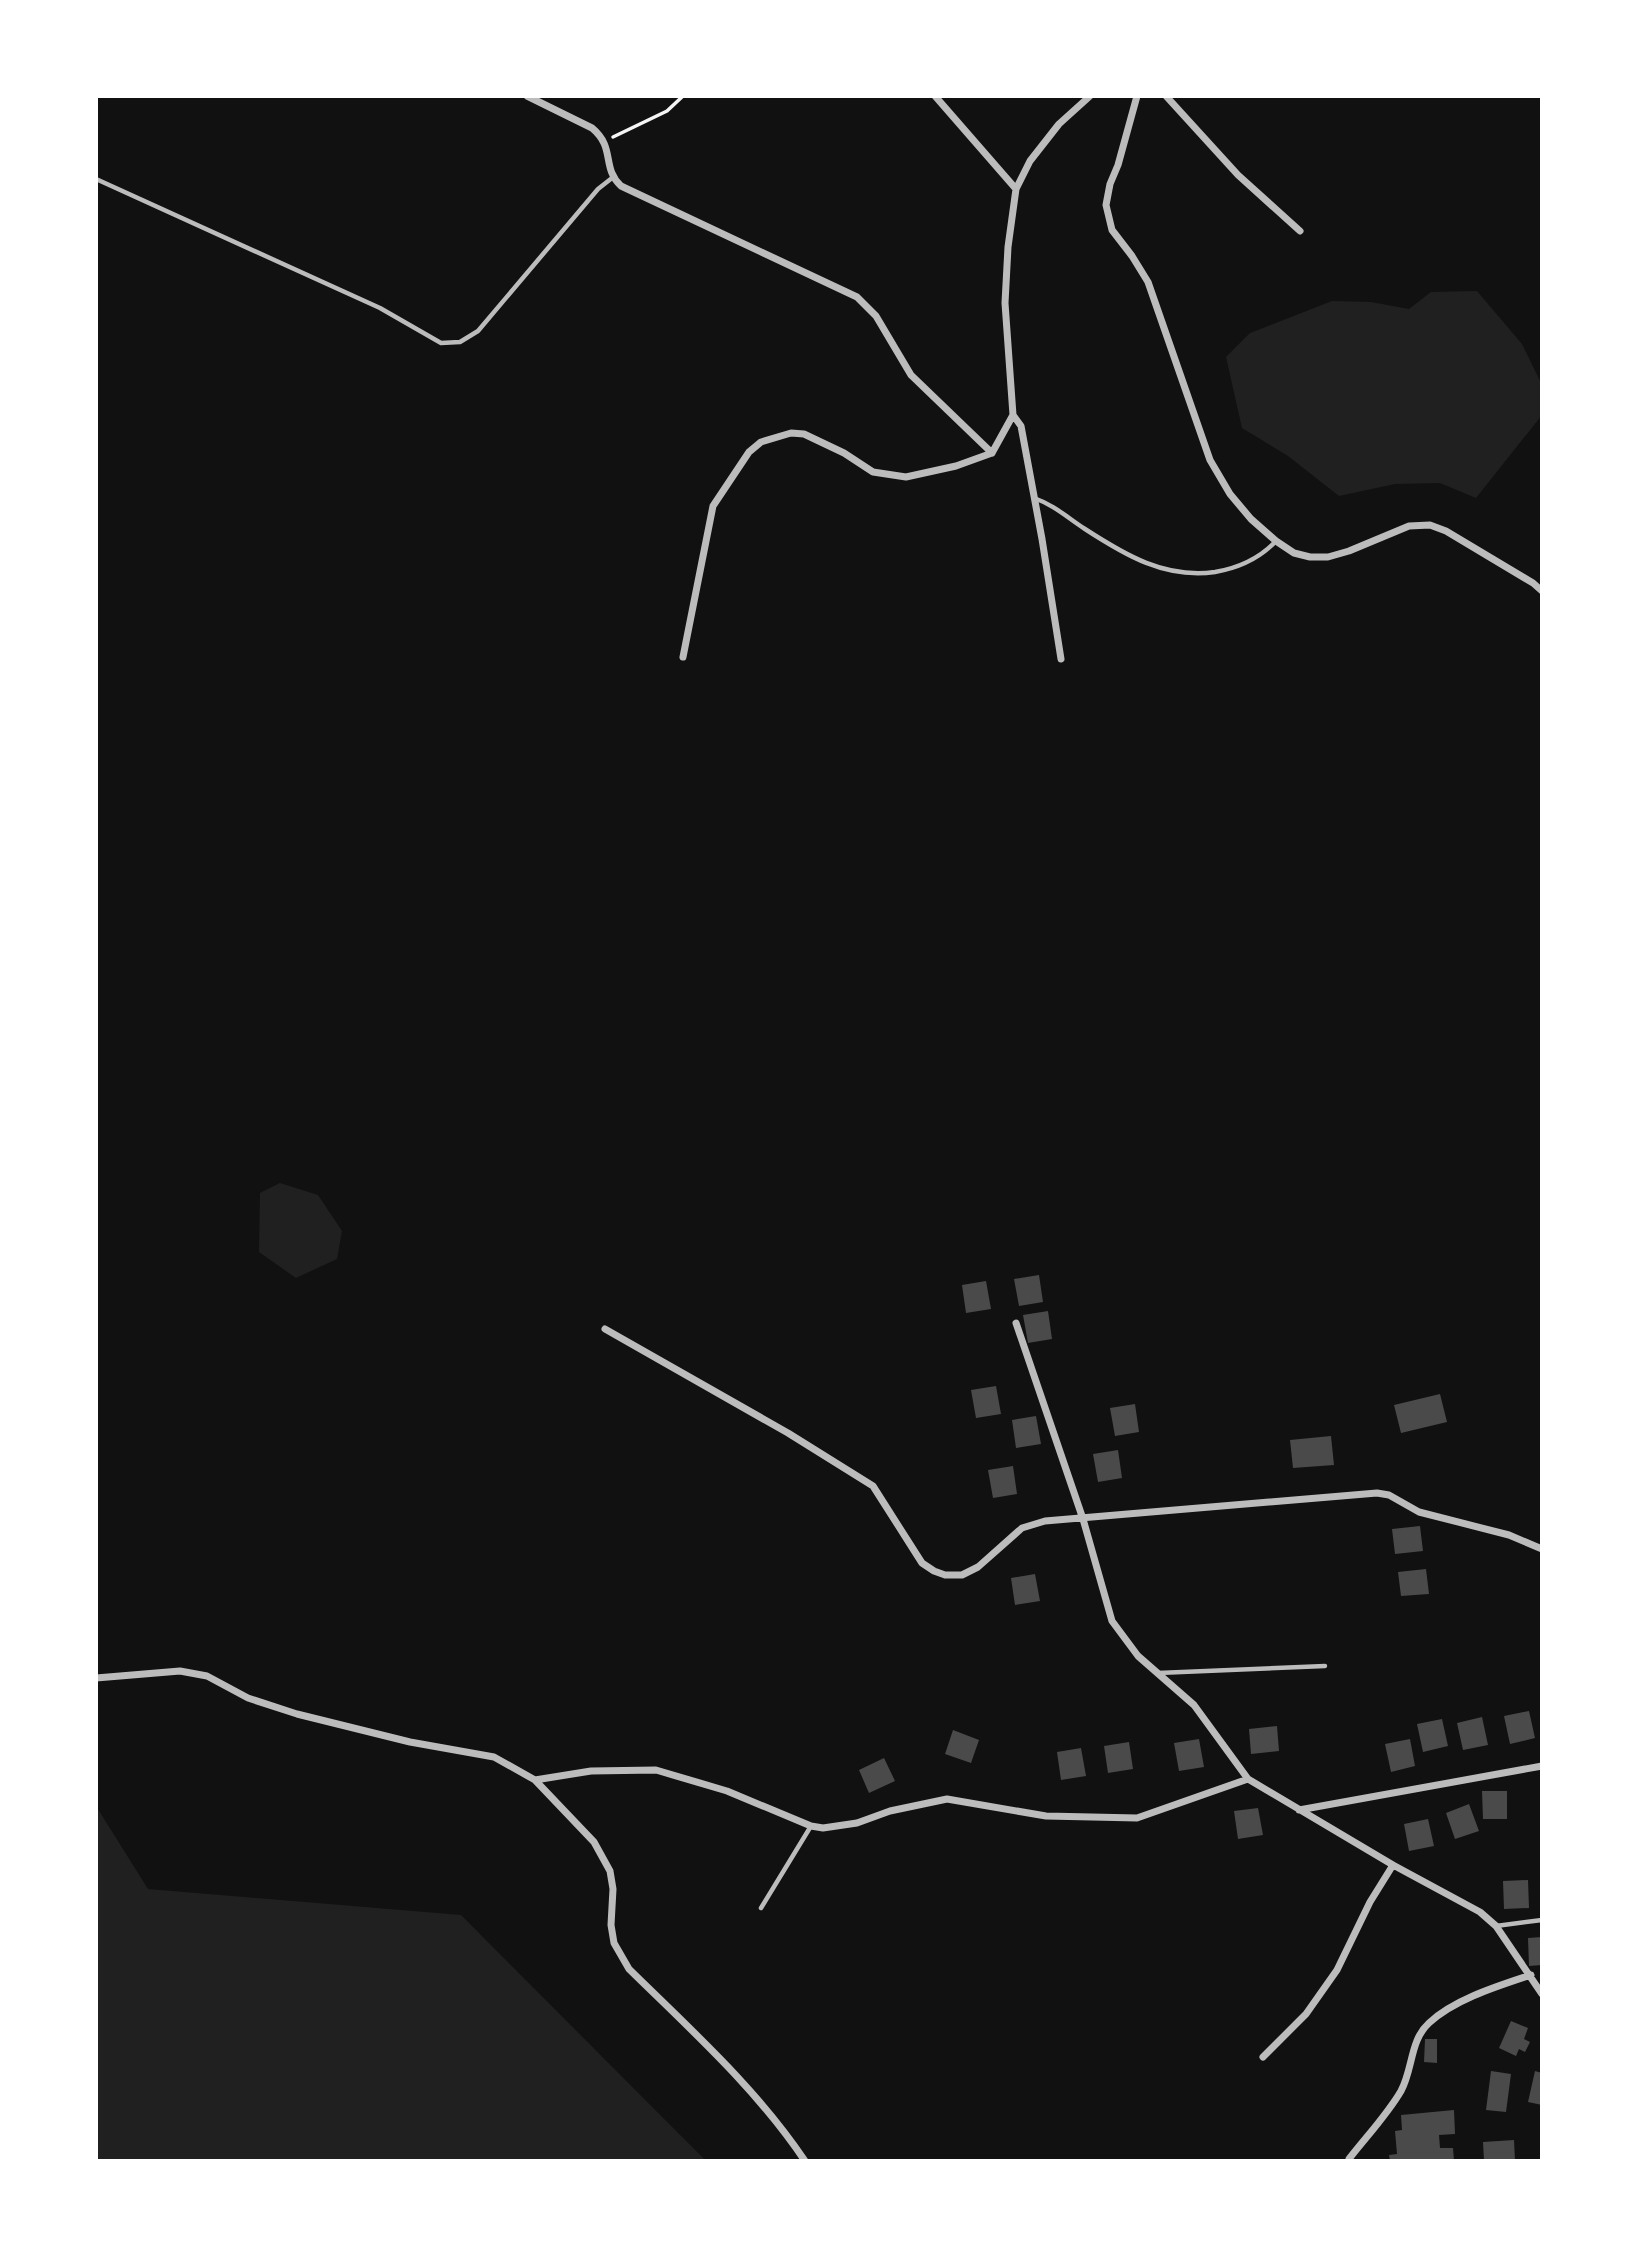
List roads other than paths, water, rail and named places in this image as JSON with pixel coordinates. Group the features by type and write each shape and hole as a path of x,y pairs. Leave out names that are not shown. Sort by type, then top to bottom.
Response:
{"street":[{"path":"527,96 592,128 605,141 612,178 621,186 857,297 876,316 911,375 992,453"},
{"path":"935,96 1016,189"},
{"path":"1061,659 1021,426 1013,415 1005,303 1008,247 1016,189 1030,161 1059,124 1090,96"},
{"path":"1137,96 1106,205 1112,230 1148,282 1210,460 1230,494 1251,519 1294,554 1328,556 1349,551 1409,526 1430,525 1446,531 1542,591"},
{"path":"1166,96 1238,175 1300,231"},
{"path":"683,657 713,506 749,452 761,442 791,433 804,434 844,453 873,472 906,477 956,466 992,453 1013,415"},
{"path":"1016,1323 1083,1519 1112,1622 1139,1656 1194,1705 1248,1779 1393,1865 1470,1906 1496,1926 1542,1994"},
{"path":"605,1329 788,1433 873,1486 922,1563 945,1575 962,1575 978,1567 1022,1528 1045,1521 1377,1493 1389,1495 1419,1512 1509,1535 1542,1549"},
{"path":"96,1678 180,1671 207,1676 248,1698 297,1714 410,1742 494,1758 535,1780 594,1842 605,1859 613,1889 611,1925 620,1958 742,2080 786,2133 805,2161"},
{"path":"1299,1810 1542,1766"},
{"path":"535,1780 591,1771 656,1770 727,1791 811,1826 823,1828 857,1823 890,1811 947,1799 1046,1816 1137,1818 1248,1779"},
{"path":"1263,2057 1306,2014 1337,1970 1370,1902 1393,1865"},
{"path":"1348,2160 1400,2092 1410,2071 1416,2043 1429,2023 1465,1999 1531,1975"}],"lane":[{"path":"96,179 380,307 441,343 460,342 478,331 598,189 612,178"},
{"path":"1034,498 1048,503 1086,530 1138,561 1168,571 1201,573 1234,568 1262,554 1276,541"},
{"path":"1157,1673 1325,1666"},
{"path":"761,1908 811,1826"},
{"path":"1496,1926 1542,1920"}]}
